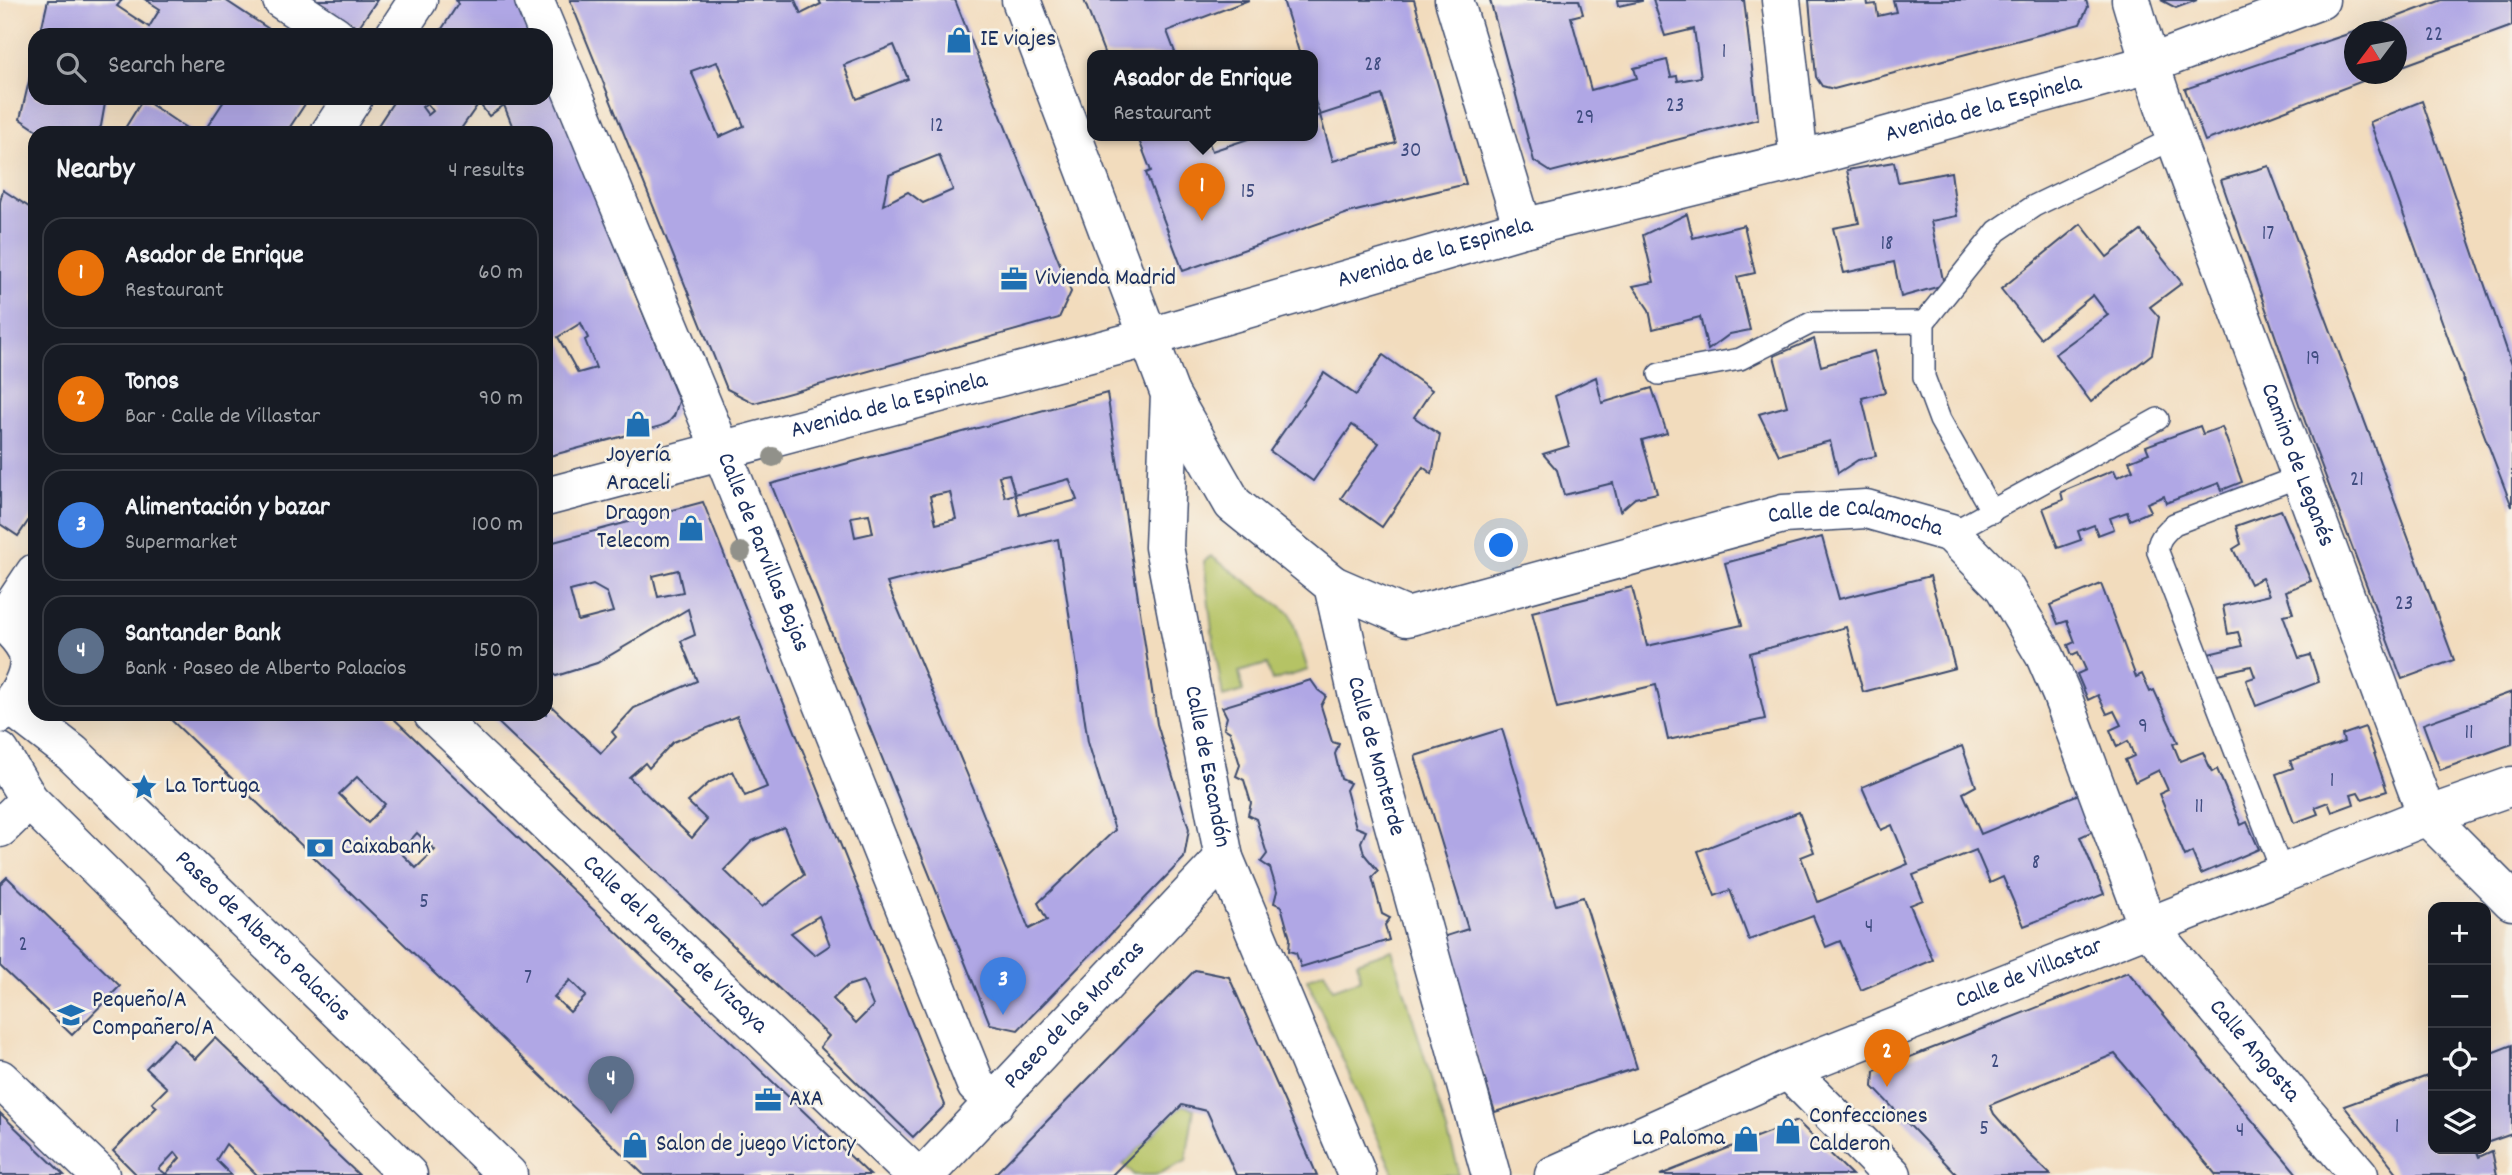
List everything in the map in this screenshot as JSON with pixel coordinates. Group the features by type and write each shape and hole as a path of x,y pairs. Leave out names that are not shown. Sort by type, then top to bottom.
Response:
{"street":[{"path":"282,0 324,28"},
{"path":"400,28 418,0"},
{"name":"Calle de Parvillas Bajas","path":"534,0 546,28"},
{"name":"Calle de Escandón","path":"1021,0 1170,394 1164,547 1224,858 1357,1175"},
{"path":"1454,0 1522,228"},
{"path":"1781,0 1799,160"},
{"name":"Camino de Leganés","path":"2131,0 2175,138 2427,816 2512,901"},
{"name":"Avenida de la Espinela","path":"553,496 1147,338 1522,228 1799,160 2150,64 2320,0"},
{"name":"Calle de Parvillas Bajas","path":"553,46 722,452 976,1085 995,1103"},
{"path":"335,126 349,105"},
{"path":"1170,394 1233,504 1333,585"},
{"name":"Calle de Calamocha","path":"1333,585 1407,617 1783,514 1866,509 1951,533 2004,587 2045,656 2148,927"},
{"path":"28,583 1,620 28,645"},
{"name":"Calle de Monterde","path":"1333,585 1357,692 1490,1175"},
{"path":"5,710 28,673"},
{"name":"Paseo de Alberto Palacios","path":"5,710 72,753 508,1175"},
{"name":"Calle del Puente de Vizcaya","path":"440,721 915,1175"},
{"path":"0,752 29,800 408,1175"},
{"name":"Calle de Villastar","path":"1554,1175 1787,1070 2427,816 2512,786"},
{"path":"0,828 29,800"},
{"name":"Paseo de las Moreras","path":"925,1175 1224,858"},
{"name":"Calle Angosta","path":"2148,927 2359,1175"},
{"path":"1787,1070 1892,1175"},
{"path":"0,1079 100,1175"}],"lane":[{"path":"1992,512 1940,420 1924,377 1924,322 1997,231 2034,206 2175,138"},
{"path":"1659,374 1740,359 1811,323 1924,322"},
{"path":"1951,533 2158,419"},
{"path":"2283,874 2157,545 2161,536 2174,524 2301,476"}],"green space":[{"path":"1211,556 1290,613 1308,670 1272,681 1267,664 1239,672 1243,691 1223,697 1204,561"},
{"path":"1392,950 1457,1164 1458,1175 1394,1175 1307,979 1324,971 1333,989 1361,979 1357,962"},
{"path":"1182,1105 1194,1109 1186,1161 1155,1175 1134,1175 1123,1164"}],"building":[{"path":"48,0 122,0 117,6 149,27 160,9 146,0 225,0 267,28 42,28"},
{"path":"315,0 377,0 358,28"},
{"path":"456,0 516,0 527,28 443,28 458,4"},
{"path":"570,0 795,0 801,14 821,4 819,0 955,0 1071,292 1059,318 754,403 727,389","holes":["894,45 908,79 857,99 844,65","717,62 744,126 719,137 691,71","939,155 953,190 923,203 908,192 883,205 889,175"]},
{"path":"1084,0 1249,0 1167,31 1174,50 1103,50"},
{"path":"1283,0 1414,0 1466,184 1348,213 1183,271 1146,173 1151,171 1139,141 1208,141 1212,151 1242,141 1318,141 1318,50 1298,50","holes":["1382,95 1396,143 1333,161 1320,115"]},
{"path":"1490,0 1579,0 1583,14 1571,17 1591,90 1637,78 1634,68 1667,60 1671,77 1677,76 1678,81 1701,77 1694,29 1665,36 1653,0 1744,0 1758,119 1551,172 1534,161"},
{"path":"1617,0 1642,0 1642,1 1618,6"},
{"path":"1809,0 1867,0 1868,5 1876,4 1878,16 1896,12 1893,0 2086,0 2088,7 2080,24 1834,89 1822,86 1816,77"},
{"path":"2161,0 2197,0 2176,8"},
{"path":"2442,0 2512,0 2512,26 2407,64 2407,21 2386,21"},
{"path":"2344,35 2344,84 2355,84 2205,141 2185,89"},
{"path":"28,85 28,105 105,105 101,126 30,126 20,119"},
{"path":"553,93 679,401 674,416 668,423 553,455 553,126 512,126 504,105 553,105","holes":["581,323 588,338 585,340 596,368 578,373 558,337"]},
{"path":"2422,101 2512,365 2512,507 2370,122"},
{"path":"139,105 152,105 183,126 126,126"},
{"path":"221,105 304,105 291,126 208,126"},
{"path":"391,105 424,105 422,107 428,115 433,111 428,105 478,105 463,126 378,126"},
{"path":"481,105 504,105 489,116"},
{"path":"1894,162 1898,182 1951,172 1957,216 1931,221 1944,285 1901,297 1894,262 1844,273 1833,228 1859,223 1847,170"},
{"path":"2269,166 2454,660 2402,679 2308,430 2221,180"},
{"path":"3,190 28,206 28,521 18,536 0,524 0,202"},
{"path":"1687,214 1693,238 1744,225 1755,273 1737,277 1750,330 1730,334 1708,350 1700,317 1653,329 1649,310 1633,286 1654,282 1643,235"},
{"path":"2081,224 2107,257 2141,231 2182,283 2150,307 2159,317 2152,354 2091,402 2055,354 2108,315 2093,295 2040,338 2001,289"},
{"path":"1814,339 1821,366 1874,351 1885,392 1862,398 1876,456 1858,460 1838,473 1830,441 1779,455 1759,414 1787,406 1774,356"},
{"path":"1383,355 1432,390 1414,417 1440,435 1432,474 1423,467 1382,527 1341,498 1379,443 1352,425 1313,481 1270,451 1324,373 1356,395"},
{"path":"1596,377 1602,403 1652,388 1667,433 1642,440 1657,493 1635,498 1620,511 1613,483 1564,495 1557,470 1543,454 1569,446 1555,396"},
{"path":"1107,393 1157,724 1189,829 1184,858 1018,1030 990,1024 771,484","holes":["1009,474 1015,494 1005,497 999,476","1069,479 1077,500 1020,515 1015,494","950,492 956,519 936,524 930,496","869,514 873,533 855,537 851,517","1058,539 1088,742 1115,830 1038,903 1047,920 1029,929 887,583"]},
{"path":"2200,426 2203,434 2222,427 2242,482 2222,490 2219,483 2166,503 2164,496 2147,503 2151,511 2130,520 2127,512 2110,518 2114,529 2098,535 2094,525 2078,531 2081,540 2058,548 2043,508 2063,500 2061,492 2114,470 2117,477 2133,470 2129,461 2149,453 2146,446"},
{"path":"703,502 945,1105 913,1137 820,1047 829,1036 496,721 553,721 553,708 601,753 616,737 612,732 634,708 697,681 681,641 695,635 688,609 597,663 556,676 553,673 553,542","holes":["678,570 683,592 658,597 653,576","593,585 607,593 613,612 578,621 570,591","737,716 767,787 745,796 733,771 710,782 688,802 707,820 692,838 629,777 645,763 649,768 673,742","784,827 804,875 762,907 724,870 752,841","819,916 830,945 815,955 791,933","863,981 873,1006 856,1023 833,999 847,986"]},
{"path":"2281,510 2311,581 2286,591 2293,613 2283,615 2299,658 2310,655 2319,682 2256,706 2246,680 2255,677 2251,666 2209,676 2204,655 2242,646 2238,632 2228,634 2223,606 2269,595 2262,578 2250,584 2233,549 2241,544 2236,526"},
{"path":"1822,537 1839,599 1930,576 1955,668 1863,692 1846,627 1750,653 1765,719 1668,740 1656,685 1557,708 1532,612 1632,587 1647,646 1742,625 1725,563"},
{"path":"2101,584 2136,677 2142,674 2150,692 2154,690 2178,742 2173,744 2180,761 2203,752 2212,772 2217,769 2241,825 2247,822 2259,849 2201,874 2192,852 2185,856 2159,794 2168,790 2159,770 2135,782 2125,760 2134,756 2128,741 2117,747 2110,730 2121,725 2114,711 2107,714 2098,695 2088,700 2077,674 2086,670 2078,652 2072,655 2068,645 2075,642 2067,621 2058,624 2050,605"},
{"path":"1311,680 1326,696 1321,706 1332,742 1339,744 1335,754 1341,779 1350,783 1346,790 1356,827 1366,831 1361,842 1364,854 1378,871 1372,877 1382,914 1390,918 1385,925 1389,940 1301,967 1296,953 1289,951 1290,938 1281,906 1274,903 1277,891 1270,868 1261,862 1267,854 1256,819 1248,815 1251,803 1244,780 1236,776 1240,765 1230,732 1224,728 1227,717 1222,707"},
{"path":"2512,692 2512,744 2440,770 2423,724"},
{"path":"172,721 396,721 870,1175 644,1175","holes":["357,777 385,804 368,823 339,794","417,833 435,850 416,868 400,852","570,980 586,996 570,1012 554,997"]},
{"path":"2365,727 2387,791 2362,799 2358,792 2351,794 2354,804 2332,812 2328,802 2315,807 2318,814 2294,823 2276,774 2293,768 2290,761 2344,742 2342,735"},
{"path":"1502,729 1556,905 1583,897 1637,1068 1495,1112 1440,938 1468,929 1415,756"},
{"path":"1962,746 1976,786 1963,793 1981,834 2079,794 2093,831 2080,837 2104,894 2024,926 2003,877 1990,883 1976,850 1913,875 1923,900 1910,905 1933,960 1861,990 1840,941 1826,947 1813,916 1749,940 1730,890 1715,896 1698,851 1799,812 1814,852 1801,857 1818,902 1908,864 1892,825 1881,830 1862,787"},
{"path":"7,877 120,986 72,1035 0,966 0,884"},
{"path":"1195,970 1229,977 1317,1175 1236,1175 1207,1111 1182,1105 1112,1175 994,1175"},
{"path":"2128,972 2298,1175 2216,1175 2115,1054 1990,1105 1994,1114 2027,1152 2051,1175 1957,1175 1873,1087 1874,1071"},
{"path":"215,1038 359,1175 257,1175 226,1144 216,1160 231,1175 137,1175 113,1151 157,1107 152,1103 167,1088 146,1068 174,1039 195,1059","holes":["175,1152 180,1158 166,1174 159,1169"]},
{"path":"2512,1045 2512,1134 2491,1141 2491,1091 2491,1053"},
{"path":"2428,1076 2428,1154 2478,1154 2479,1157 2491,1154 2492,1151 2497,1175 2399,1175 2344,1106"},
{"path":"0,1113 59,1170 64,1175 0,1175"},
{"path":"1797,1121 1852,1175 1660,1175"}],"place":[{"name":"IE viajes","path":"959,40"},
{"name":"Asador de Enrique","path":"1202,221"},
{"name":"Vivienda Madrid","path":"1014,279"},
{"name":"Joyería Araceli","path":"638,424"},
{"name":"Dragon Telecom","path":"691,528"},
{"name":"La Tortuga","path":"144,787"},
{"name":"Caixabank","path":"320,848"},
{"name":"Pequeño/A Compañero/A","path":"71,1015"},
{"name":"Alimentación y bazar","path":"1003,1015"},
{"name":"Tonos","path":"1887,1087"},
{"name":"AXA","path":"768,1100"},
{"name":"Santander Bank","path":"611,1114"},
{"name":"Confecciones Calderon","path":"1788,1131"},
{"name":"La Paloma","path":"1746,1139"},
{"name":"Salon de juego Victory","path":"635,1145"}]}
